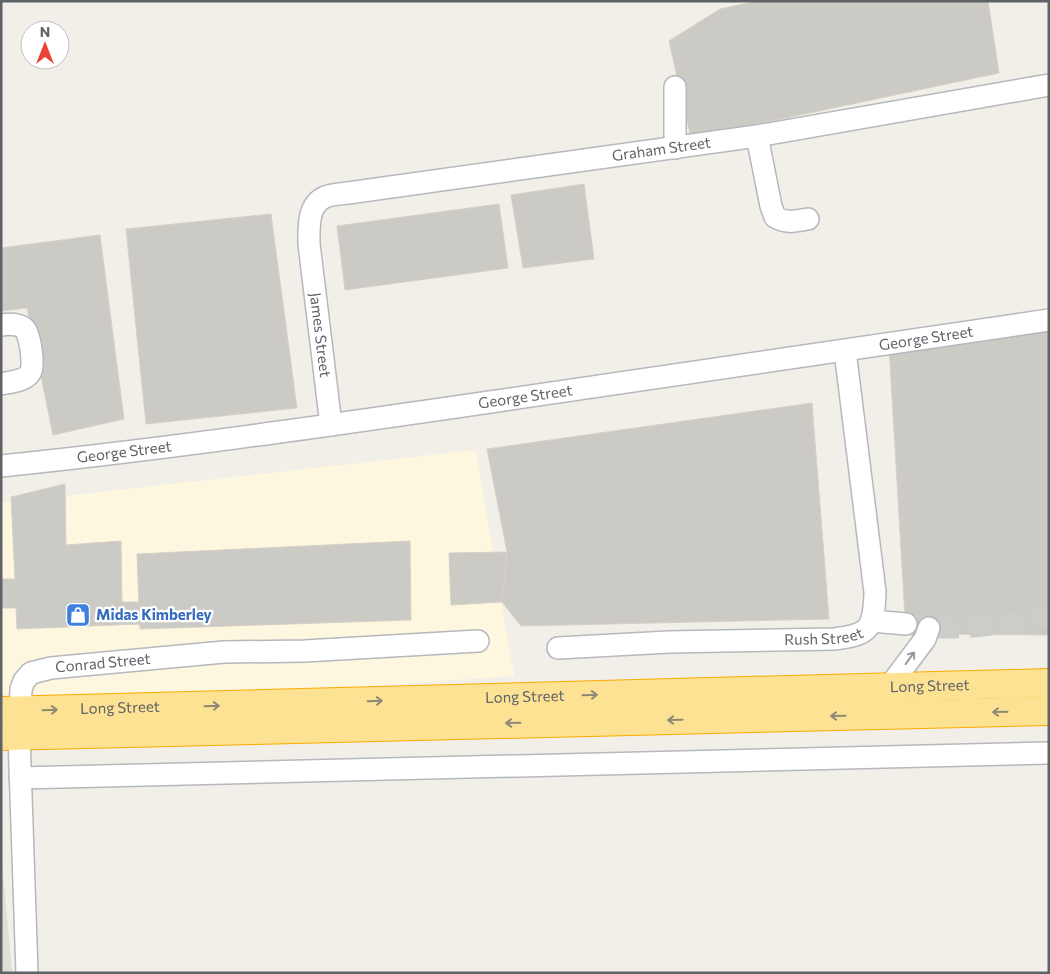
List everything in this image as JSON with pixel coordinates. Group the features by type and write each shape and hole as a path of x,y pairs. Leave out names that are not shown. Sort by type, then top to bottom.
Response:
{"highway":[{"name":"Long Street","path":"11,723 1049,682"},
{"name":"Long Street","path":"11,723 1049,711"}],"street":[{"name":"Graham Street","path":"309,244 309,219 314,207 323,198 757,136 1049,86"},
{"path":"675,87 675,148"},
{"path":"757,136 771,206 776,218 792,222 808,219"},
{"name":"James Street","path":"309,244 331,425"},
{"name":"George Street","path":"1,466 106,455 331,425 1049,320"},
{"path":"1,325 16,325 24,328 28,335 32,368 25,378 1,384"},
{"name":"Rush Street","path":"558,648 669,642 834,639 856,636 866,630 872,621 876,592 845,351"},
{"path":"872,621 906,624"},
{"path":"889,687 925,639 929,628"},
{"name":"Conrad Street","path":"26,973 20,778 11,723 24,680 31,673 51,668 224,652 306,651 478,640"},
{"path":"20,778 1049,753"}],"shaded area":[{"path":"476,450 514,676 21,711 1,709 1,503"},
{"path":"1,852 12,973 1,973"}],"building":[{"path":"758,1 988,1 999,73 691,138 669,41 720,9"},
{"path":"584,184 594,259 523,268 511,195"},
{"path":"499,204 508,268 345,290 337,226"},
{"path":"271,214 297,408 146,424 126,229"},
{"path":"100,235 124,419 53,435 27,308 1,311 1,248"},
{"path":"1049,327 1049,635 906,634 889,346"},
{"path":"812,403 829,619 521,626 502,602 507,552 487,449"},
{"path":"65,484 66,545 121,541 122,602 139,602 140,624 17,629 16,608 1,608 1,579 15,579 11,497"},
{"path":"410,541 411,620 140,629 137,554"},
{"path":"507,552 502,602 451,605 449,553"}],"tunnel":[{"path":"906,624 942,628 978,627 1049,616"}],"place":[{"name":"Midas Kimberley","path":"78,615"}]}
